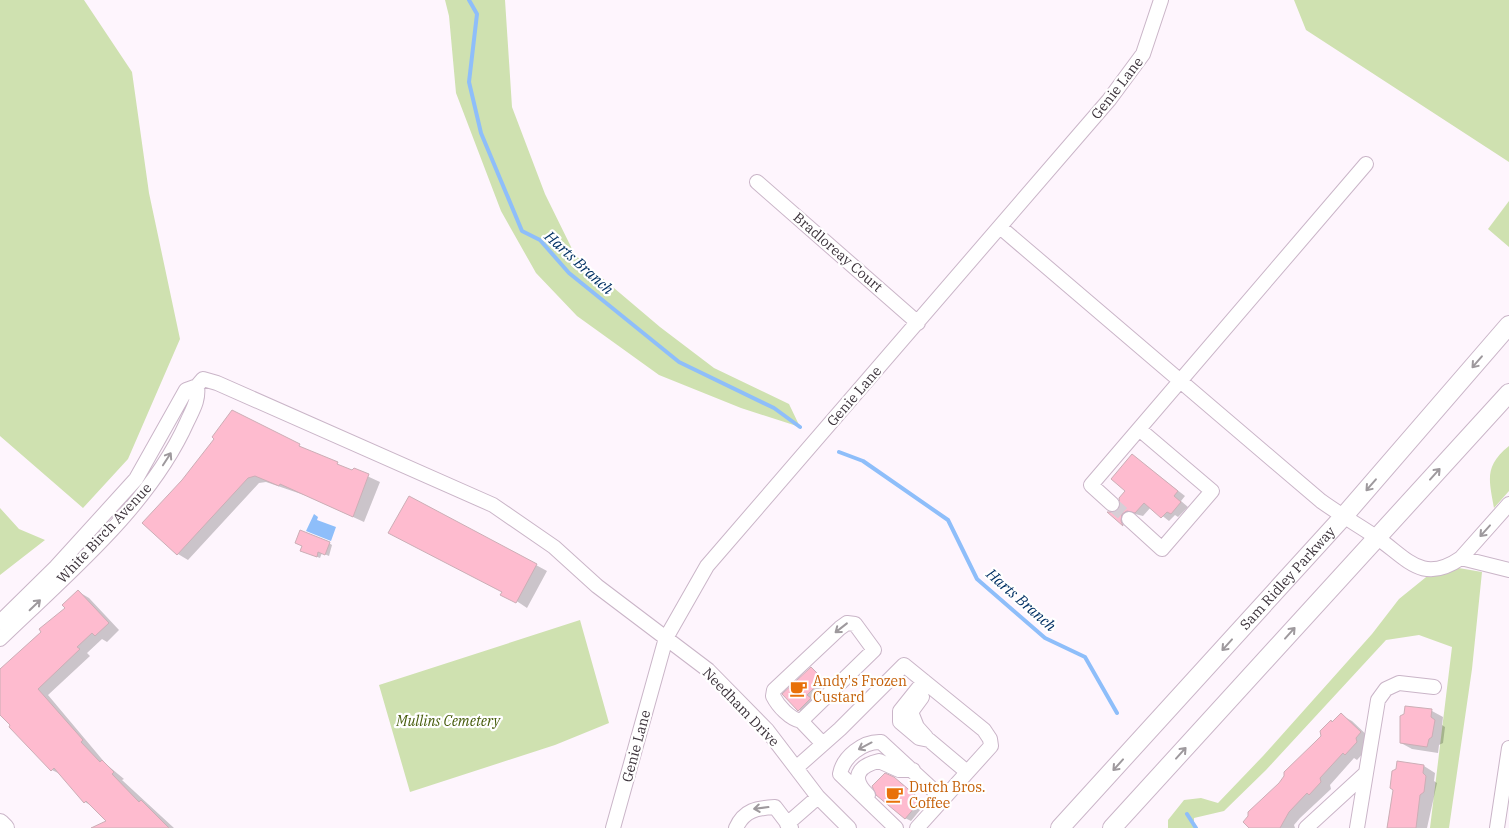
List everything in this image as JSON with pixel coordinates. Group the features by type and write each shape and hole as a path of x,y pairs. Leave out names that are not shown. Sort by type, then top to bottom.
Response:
{"main road":[{"name":"Sam Ridley Parkway","path":"1060,828 1343,517 1509,325"},
{"path":"1112,828 1509,393"},
{"path":"1049,828 1086,790 1102,782"},
{"path":"1076,828 1097,802 1102,782"},
{"path":"0,824 5,828"}],"street":[{"name":"Genie Lane","path":"612,828 666,638 707,566 1109,100 1143,54 1161,0"},
{"path":"1112,504 1092,485 1366,164"},
{"name":"Bradloreay Court","path":"757,182 918,323"},
{"path":"1000,227 1321,501 1377,538 1405,560 1423,568 1446,568 1461,558 1509,504"},
{"name":"Needham Drive","path":"197,386 203,379 217,383 493,505 554,547 597,586 708,670 767,730 818,797 849,828"},
{"path":"0,622 80,541 136,479 186,390 197,386"},
{"name":"White Birch Avenue","path":"0,640 90,551 150,485 180,439 199,397 197,386"},
{"path":"1129,519 1162,549 1212,492 1139,430"},
{"path":"80,541 90,551"},
{"path":"1461,558 1507,567"},
{"path":"801,721 874,650 856,624 848,623 774,690 773,696 776,702 795,720 801,721 823,744"},
{"path":"796,768 904,665 984,730 991,746 916,828"},
{"path":"1357,828 1378,700 1386,689 1399,683 1434,687"},
{"path":"927,684 911,712 917,727 928,740 967,772"},
{"path":"894,827 840,774 842,765 861,747 873,742 880,742 943,798"},
{"path":"1497,828 1509,748"},
{"path":"894,827 891,814 863,790 858,773 861,768 879,761 899,770 913,770"},
{"path":"1311,828 1366,772"},
{"path":"736,828 740,818 754,808 775,806 789,826 818,797"}],"green space":[{"path":"0,0 84,0 132,72 149,193 180,339 128,459 83,508 0,436"},
{"path":"445,0 505,0 512,107 545,194 575,255 660,327 714,368 789,404 800,427 741,408 659,375 577,316 536,273 501,211 456,93 449,16"},
{"path":"1294,0 1509,0 1509,162 1306,30"},
{"path":"1509,201 1509,247 1488,229"},
{"path":"1509,446 1509,491 1494,508 1490,474 1495,460"},
{"path":"0,508 19,529 45,540 0,575"},
{"path":"1441,565 1482,572 1472,669 1449,828 1430,828 1452,647 1419,635 1386,640 1266,770 1224,811 1194,818 1194,828 1168,828 1168,820 1184,800 1201,798 1218,803 1263,756 1372,634 1399,599"},
{"name":"Mullins Cemetery","path":"580,620 609,723 555,745 410,792 379,685"}],"water":[{"path":"314,514 318,517 317,520 336,527 331,541 306,531"}],"building":[{"path":"232,410 300,444 299,446 338,462 337,464 369,474 353,517 280,484 279,486 255,476 248,478 177,555 142,523 182,480 214,439 212,437"},
{"path":"1132,454 1178,491 1174,496 1181,502 1171,514 1167,512 1161,518 1144,503 1135,513 1127,511 1122,514 1121,521 1123,526 1107,512 1115,512 1120,506 1119,498 1125,491 1111,479"},
{"path":"409,496 537,564 516,603 500,595 502,592 388,533"},
{"path":"300,530 330,542 325,555 318,552 317,557 300,551 302,546 295,543"},
{"path":"78,590 109,623 95,636 92,633 77,647 80,649 38,689 83,740 81,742 100,762 102,760 114,772 112,774 139,802 141,800 169,828 91,828 106,821 86,801 84,803 54,768 51,771 0,715 0,669 41,632 39,629 65,608 62,605"},
{"name":"Andy's Frozen Custard","path":"811,667 823,679 807,695 811,698 798,711 782,694"},
{"path":"1405,706 1432,709 1431,717 1435,720 1432,737 1429,739 1427,747 1400,743 1400,716 1404,714"},
{"path":"1341,713 1361,732 1356,738 1357,742 1345,755 1343,753 1320,778 1321,782 1309,795 1307,793 1289,812 1280,828 1249,828 1243,822 1248,816 1248,812 1279,783 1284,776 1284,772 1321,736 1320,731"},
{"path":"1397,761 1424,765 1423,773 1426,776 1424,792 1420,795 1416,828 1387,828 1393,790 1390,788 1392,771 1396,769"},
{"name":"Dutch Bros. Coffee","path":"885,773 894,777 921,800 905,819 876,795 872,786"}],"waterway":[{"name":"Harts Branch","path":"469,0 477,14 469,82 481,133 522,231 540,240 569,273 679,362 774,408 800,427"},
{"name":"Harts Branch","path":"839,452 863,461 948,520 977,579 1045,638 1085,657 1117,713"},
{"name":"Harts Branch","path":"1187,814 1196,828"}],"tunnel":[{"path":"1112,504 1129,519"}],"place":[{"name":"Andy's Frozen Custard","path":"799,689"},
{"name":"Dutch Bros. Coffee","path":"895,795"}]}
